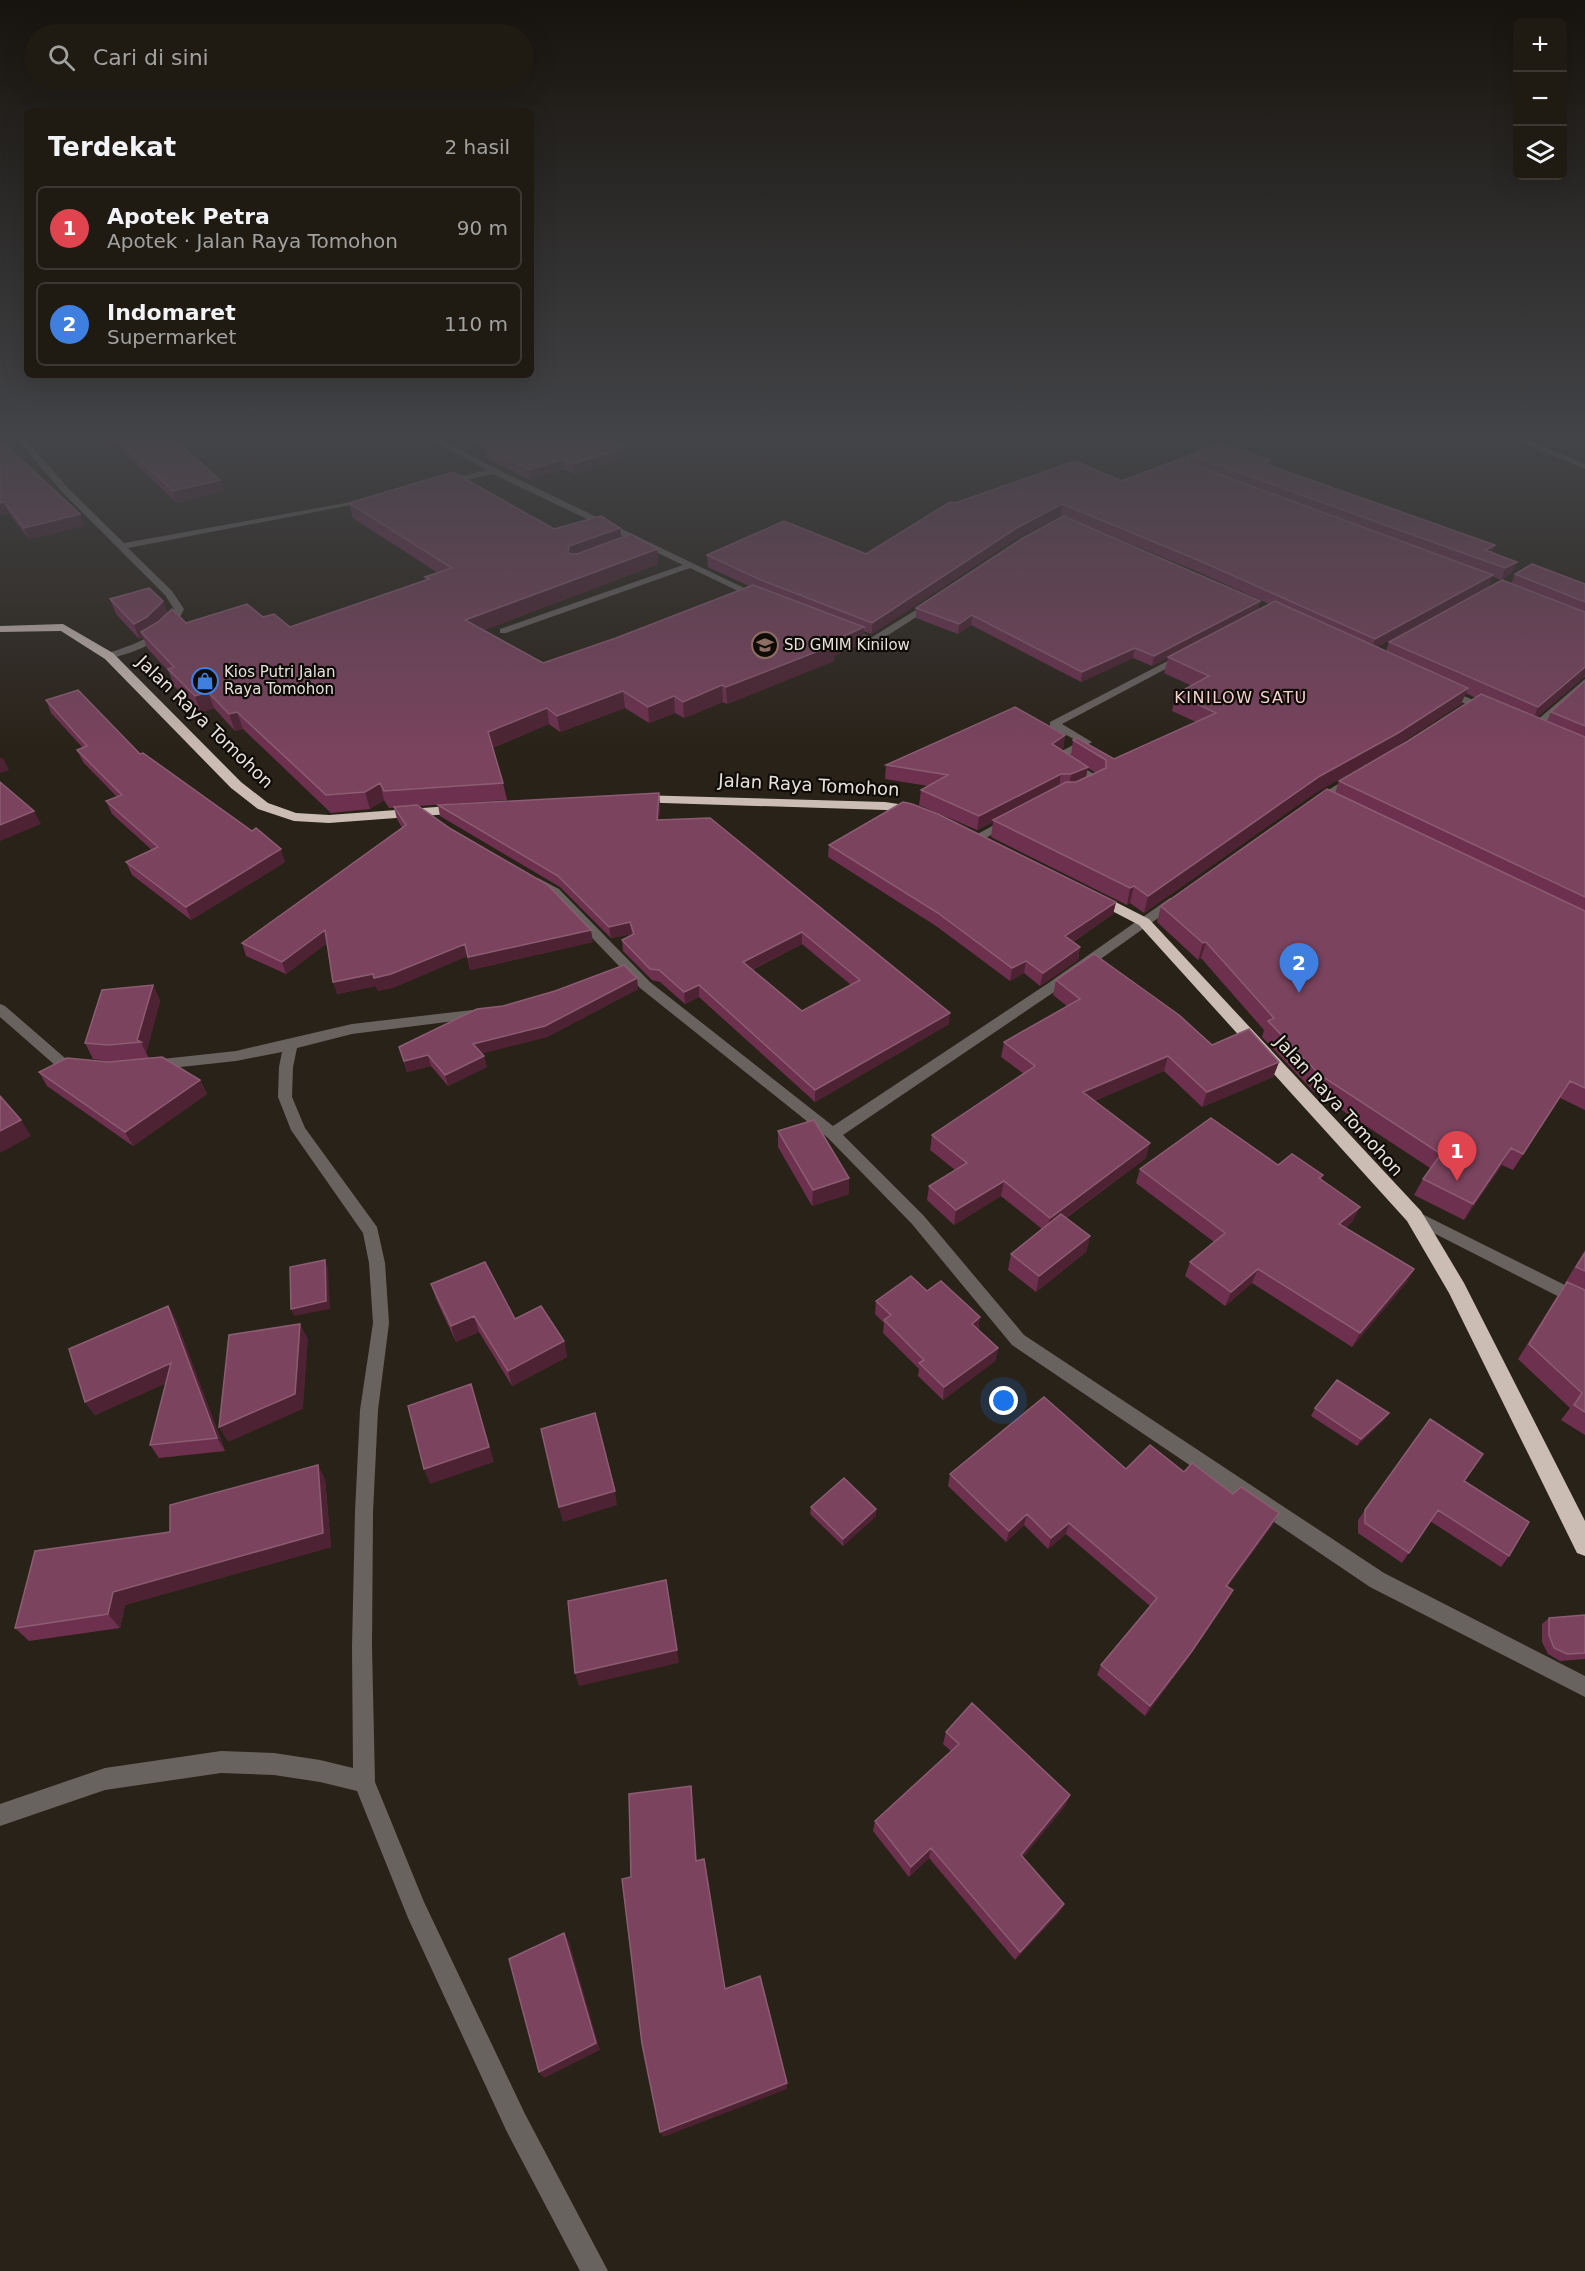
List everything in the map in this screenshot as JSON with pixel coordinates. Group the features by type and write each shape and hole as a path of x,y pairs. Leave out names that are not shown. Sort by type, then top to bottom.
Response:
{"highway":[{"name":"Jalan Raya Tomohon","path":"0,629 63,627 109,656 236,785 263,806 294,817 329,819 480,808"},
{"name":"Jalan Raya Tomohon","path":"621,800 656,798 885,807 915,810 934,817"},
{"path":"961,829 999,848"},
{"name":"Jalan Raya Tomohon","path":"1082,890 1144,922 1413,1216 1457,1288 1585,1545"}],"street":[{"path":"109,656 155,638 177,617 179,609 169,593 118,542"},
{"path":"122,546 144,542"},
{"path":"631,545 639,542"},
{"path":"644,542 766,600"},
{"path":"503,631 691,565"},
{"path":"833,626 873,641 942,596"},
{"path":"1078,790 1098,781 1058,757 1087,742 1054,724 1198,649"},
{"path":"1533,729 1585,682"},
{"path":"1432,685 1468,707 1503,716"},
{"path":"1301,811 1326,800 1368,770"},
{"path":"422,811 441,824"},
{"path":"978,837 1016,817"},
{"path":"526,875 555,892 645,985 832,1134 918,1220 1018,1340 1377,1580 1585,1687"},
{"path":"832,1134 1184,894"},
{"path":"607,976 629,967"},
{"path":"0,1010 61,1063 94,1066"},
{"path":"138,1066 236,1056 352,1029 505,1010"},
{"path":"291,1045 286,1067 285,1097 298,1130 372,1231 377,1263 381,1323 369,1410 364,1512 362,1647 364,1782 416,1910 516,2122 595,2271"},
{"path":"1413,1216 1585,1303"},
{"path":"0,1815 105,1779 221,1762 274,1764 320,1771 364,1782"}],"building":[{"path":"411,542 580,542 569,546 570,554 577,554 609,542 645,542 657,549 465,620 543,663 616,638 753,585 864,627 830,642 834,645 726,687 722,685 683,702 674,696 648,707 623,691 557,716 547,708 488,732 503,783 384,791 380,783 365,792 326,795 237,712 229,714 208,692 195,696 168,669 174,667 141,632 158,622 172,609 186,623 247,604 263,617 274,614 290,627 429,579 425,577 452,568"},
{"path":"736,542 836,542 866,554 885,542 995,542 872,623 761,580 707,555"},
{"path":"1017,542 1123,542 1260,601 1154,656 1135,648 1082,672 972,615 959,624 916,608"},
{"path":"1154,542 1403,542 1493,575 1375,639"},
{"path":"1432,542 1486,542 1495,545 1485,550 1517,562 1505,568"},
{"path":"1532,564 1585,584 1585,602 1515,574"},
{"path":"1502,580 1585,612 1585,667 1538,707 1389,642"},
{"path":"149,588 163,601 147,617 134,624 110,599"},
{"path":"1275,601 1468,688 1398,733 1320,776 1148,896 1134,886 1130,888 993,820 1066,782 1076,782 1106,768 1106,760 1073,740 1077,738 1114,759 1216,713 1176,694 1209,676 1168,657"},
{"path":"1585,681 1585,726 1551,712"},
{"path":"78,690 140,754 143,753 252,831 256,828 281,849 186,907 126,862 158,847 106,801 122,795 77,750 87,746 46,700"},
{"path":"1481,694 1585,737 1585,897 1339,781 1408,741"},
{"path":"1015,707 1065,735 1052,744 1088,767 1071,774 1061,774 979,816 921,790 948,775 886,765"},
{"path":"0,782 34,811 0,825"},
{"path":"1327,789 1585,911 1585,1088 1570,1081 1523,1154 1511,1148 1473,1204 1423,1179 1441,1154 1320,1075 1268,1021 1274,1018 1206,942 1203,943 1161,906"},
{"path":"659,793 657,820 710,818 950,1013 815,1090 699,985 684,992 659,970 650,969 622,940 634,934 630,922 609,927 558,876 438,805","holes":["802,932 860,980 802,1011 743,962"]},
{"path":"903,802 938,814 1116,902 1065,936 1080,947 1043,973 1026,961 1012,968 938,913 829,845"},
{"path":"417,805 451,829 548,885 591,930 468,957 465,944 391,974 374,978 373,974 333,982 325,930 282,962 242,943 406,825 394,807"},
{"path":"1094,954 1179,1015 1212,1045 1249,1029 1279,1062 1207,1092 1168,1056 1083,1092 1150,1143 1050,1218 1004,1181 956,1210 929,1186 967,1163 932,1135 1035,1066 1004,1042 1080,999 1056,980"},
{"path":"624,965 637,978 545,1026 473,1044 484,1056 445,1075 428,1055 404,1061 399,1047 477,1009 503,1006 555,991"},
{"path":"153,985 137,1040 141,1042 108,1045 85,1043 102,990"},
{"path":"162,1057 200,1080 125,1132 39,1072 67,1058 109,1062"},
{"path":"0,1096 21,1120 0,1131"},
{"path":"1211,1118 1278,1165 1292,1154 1323,1175 1319,1178 1360,1207 1339,1224 1414,1269 1360,1333 1258,1269 1231,1292 1190,1262 1225,1233 1140,1169"},
{"path":"814,1120 849,1178 813,1190 778,1131"},
{"path":"1061,1214 1090,1236 1039,1276 1011,1254"},
{"path":"1585,1253 1585,1271 1576,1267"},
{"path":"325,1260 326,1301 291,1309 290,1267"},
{"path":"485,1262 515,1319 541,1306 564,1341 508,1371 474,1316 451,1326 431,1284"},
{"path":"911,1276 927,1291 941,1281 980,1317 972,1324 998,1348 944,1387 919,1363 924,1360 884,1320 891,1315 876,1301"},
{"path":"1567,1282 1585,1290 1585,1412 1574,1405 1582,1393 1529,1344"},
{"path":"168,1306 217,1438 150,1445 171,1363 85,1402 69,1349"},
{"path":"300,1324 295,1394 219,1427 229,1335"},
{"path":"1337,1380 1389,1413 1361,1439 1315,1408"},
{"path":"471,1384 489,1447 424,1469 408,1406"},
{"path":"1044,1397 1126,1469 1150,1445 1184,1472 1192,1463 1233,1494 1241,1487 1279,1513 1226,1586 1233,1590 1192,1651 1150,1706 1101,1665 1157,1598 1069,1523 1051,1538 1027,1514 1009,1531 950,1474"},
{"path":"595,1413 615,1491 559,1507 541,1429"},
{"path":"1430,1419 1483,1454 1464,1481 1529,1522 1509,1556 1438,1510 1409,1553 1365,1523 1365,1510"},
{"path":"318,1465 323,1533 113,1592 108,1614 15,1628 35,1551 170,1532 170,1505"},
{"path":"844,1478 876,1509 843,1539 811,1507"},
{"path":"666,1580 677,1650 575,1673 568,1601"},
{"path":"1585,1615 1585,1653 1567,1654 1554,1648 1549,1635 1549,1618"},
{"path":"972,1703 1070,1795 1021,1855 1064,1904 1020,1952 931,1848 911,1867 875,1821 959,1744 946,1732"},
{"path":"691,1786 696,1861 704,1859 725,1989 760,1976 787,2083 660,2132 642,2044 622,1879 631,1877 629,1794"},
{"path":"564,1933 596,2043 539,2072 509,1959"}],"place":[{"name":"SD GMIM Kinilow","path":"765,645"},
{"name":"Kios Putri Jalan Raya Tomohon","path":"205,681"},
{"name":"Indomaret","path":"1299,993"},
{"name":"Apotek Petra","path":"1457,1181"}],"district":[{"name":"KINILOW SATU","path":"1241,697"}]}
